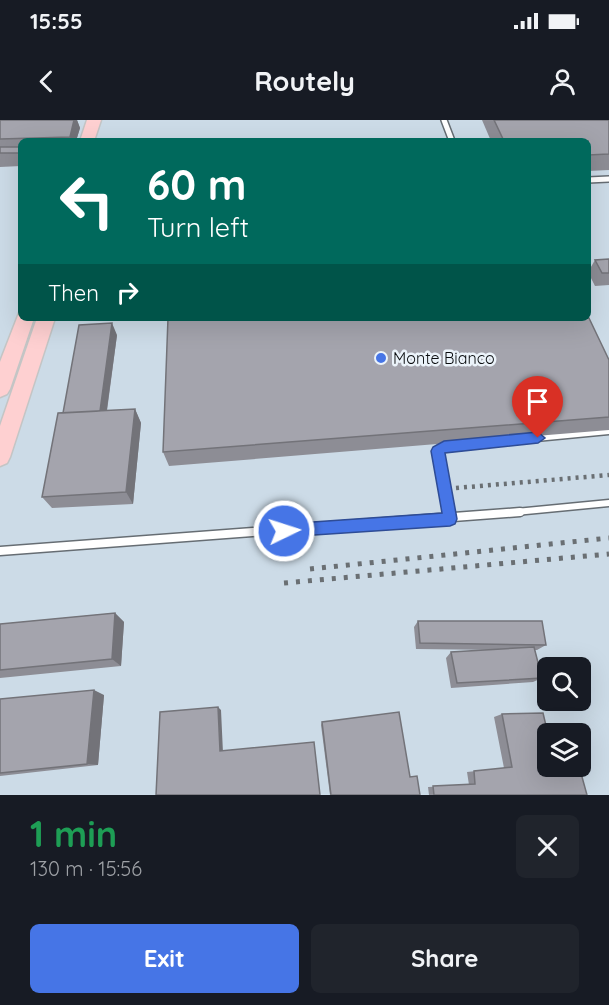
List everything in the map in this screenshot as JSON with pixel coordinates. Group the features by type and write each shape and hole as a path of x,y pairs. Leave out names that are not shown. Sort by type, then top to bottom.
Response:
{"main road":[{"path":"88,138 94,120"},
{"path":"102,138 107,120"},
{"path":"1,383 24,321"},
{"path":"0,457 45,321"}],"lane":[{"path":"444,120 451,138"},
{"path":"591,180 609,179"},
{"path":"450,519 438,458 438,451 444,447 609,431"},
{"path":"0,551 450,519 609,503"}],"shaded area":[{"path":"0,120 609,120 609,795 0,795"}],"building":[{"path":"0,120 74,120 70,137 0,139"},
{"path":"494,120 609,120 609,154 591,155 591,138 503,138"},
{"path":"0,147 18,147 18,153 0,153"},
{"path":"609,259 609,273 602,273 595,260"},
{"name":"Monte Bianco","path":"168,321 590,321 609,360 609,417 163,452"},
{"path":"112,323 100,411 63,413 79,325"},
{"path":"135,409 126,492 42,497 58,413"},
{"path":"115,613 112,659 0,670 0,624"},
{"path":"418,621 542,621 546,645 420,643"},
{"path":"534,647 537,659 537,678 457,683 451,652"},
{"path":"94,690 87,764 0,773 0,699"},
{"path":"218,707 220,751 314,742 320,795 156,795 160,712"},
{"path":"399,712 410,777 417,776 420,795 331,795 322,722"},
{"path":"543,713 545,723 537,723 537,777 582,777 587,795 434,795 433,786 475,784 474,771 512,767 502,714"}],"railway":[{"path":"456,488 609,475"},
{"path":"310,569 609,538"},
{"path":"284,583 609,554"}],"place":[{"name":"Monte Bianco","path":"381,358"}],"route":[{"path":"284,531 450,519 438,451 444,447 538,438"}]}
